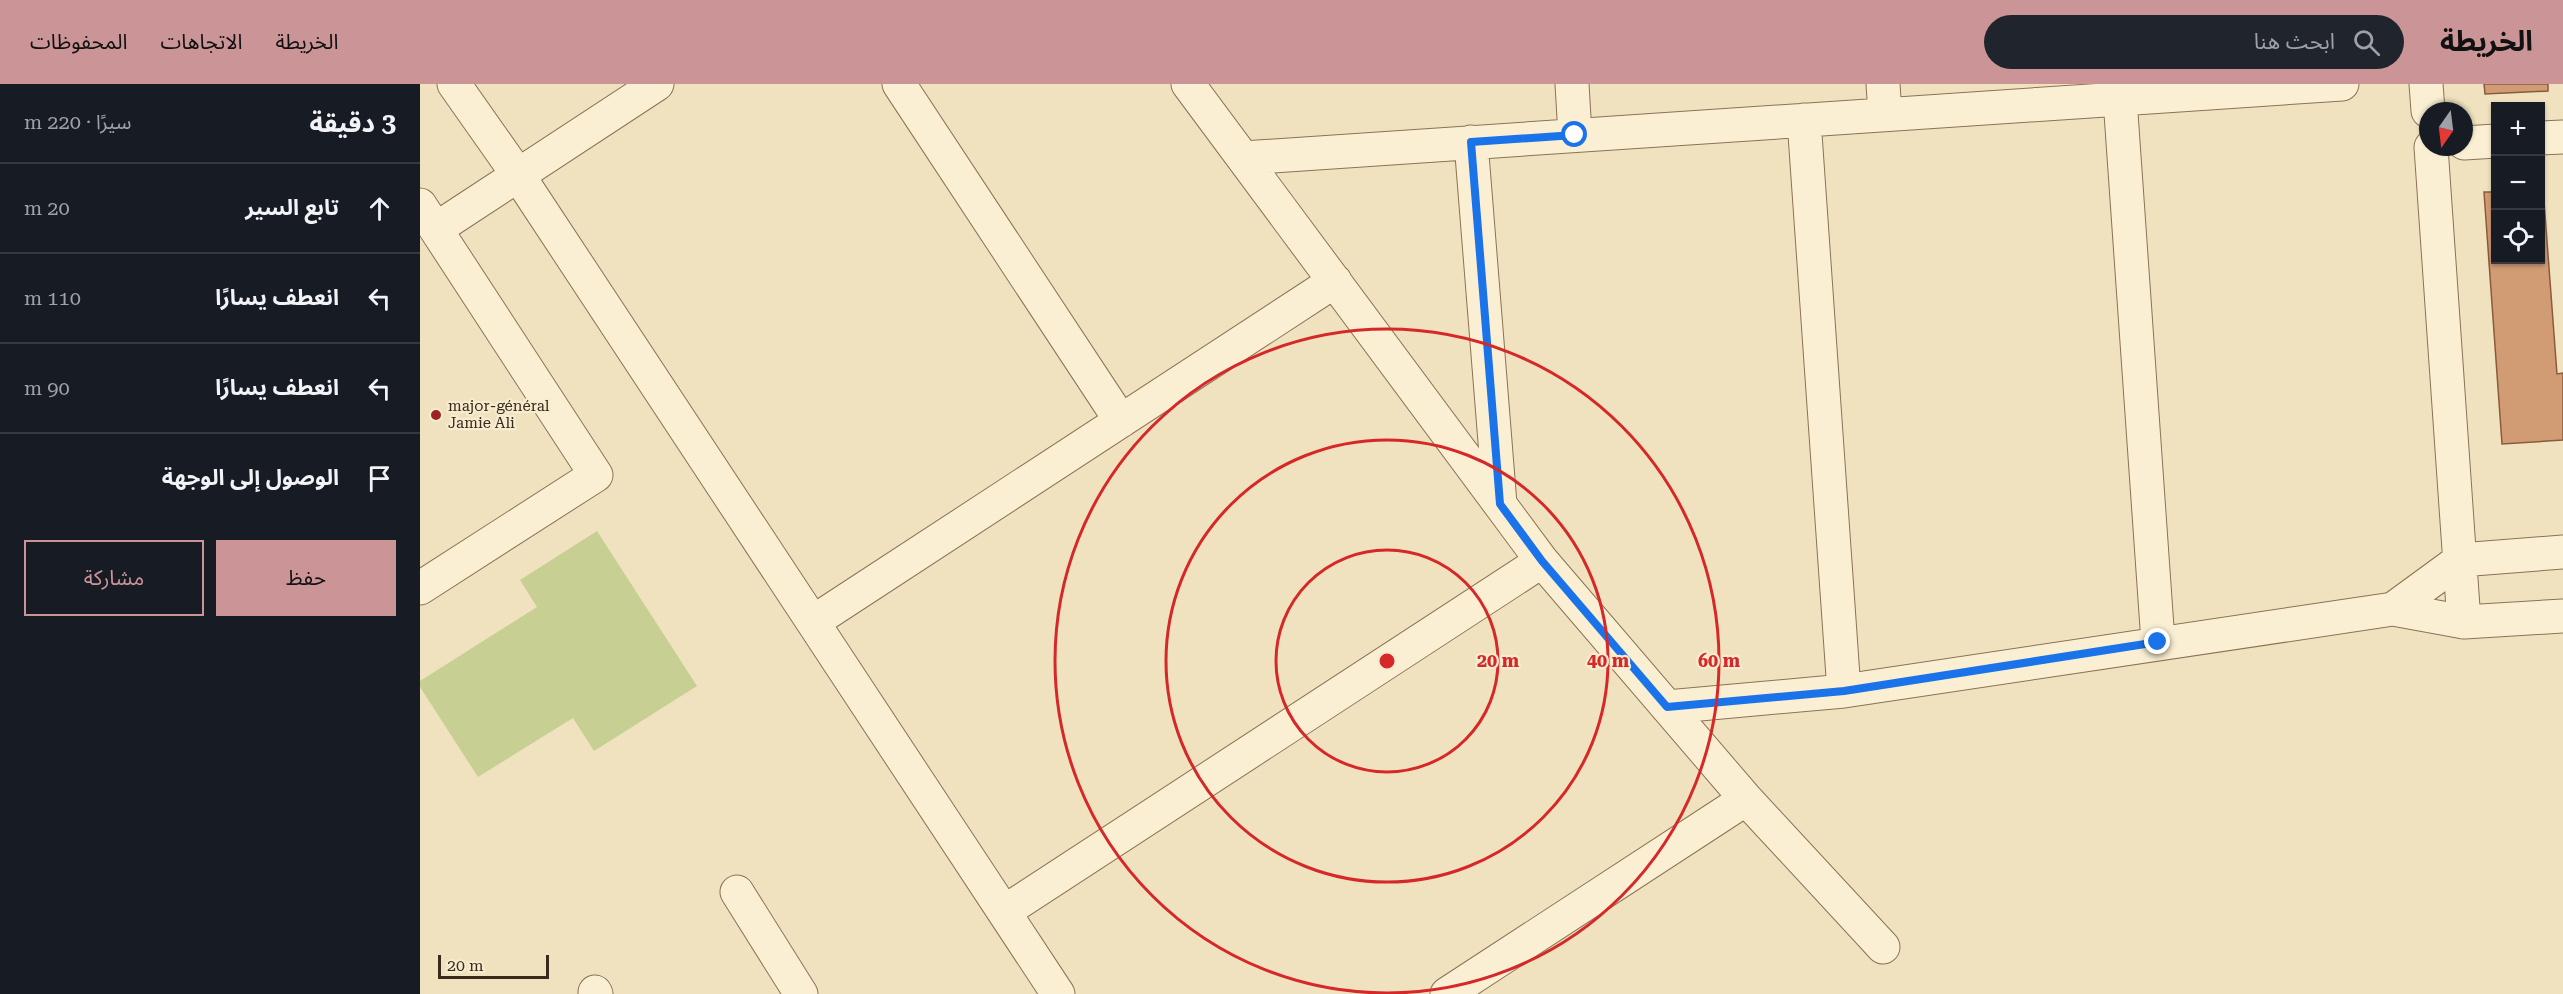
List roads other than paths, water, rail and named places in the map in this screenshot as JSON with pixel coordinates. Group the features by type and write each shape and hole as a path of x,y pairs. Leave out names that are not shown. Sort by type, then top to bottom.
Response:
{"street":[{"path":"454,84 518,175 1058,994"},
{"path":"420,588 596,475 428,217 518,175 657,84"},
{"path":"899,84 1121,420"},
{"path":"1188,84 1542,561 1746,799 1883,947"},
{"path":"1572,84 1575,135"},
{"path":"1243,158 1804,120 1884,99 2120,99 2342,84"},
{"path":"2426,84 2427,102"},
{"path":"2120,99 2158,642"},
{"path":"1804,120 1844,691"},
{"path":"2545,138 2563,137"},
{"path":"2473,142 2491,141"},
{"path":"1471,142 1500,504"},
{"path":"2432,156 2464,622"},
{"path":"813,622 1335,281"},
{"path":"2392,609 2460,560 2563,552"},
{"path":"1004,912 1542,561"},
{"path":"1667,707 1844,691 2158,642 2392,609 2464,622 2563,616"},
{"path":"1447,994 1746,799"},
{"path":"737,892 801,994"}],"place":[{"name":"major-général Jamie Ali","path":"436,415"}]}
